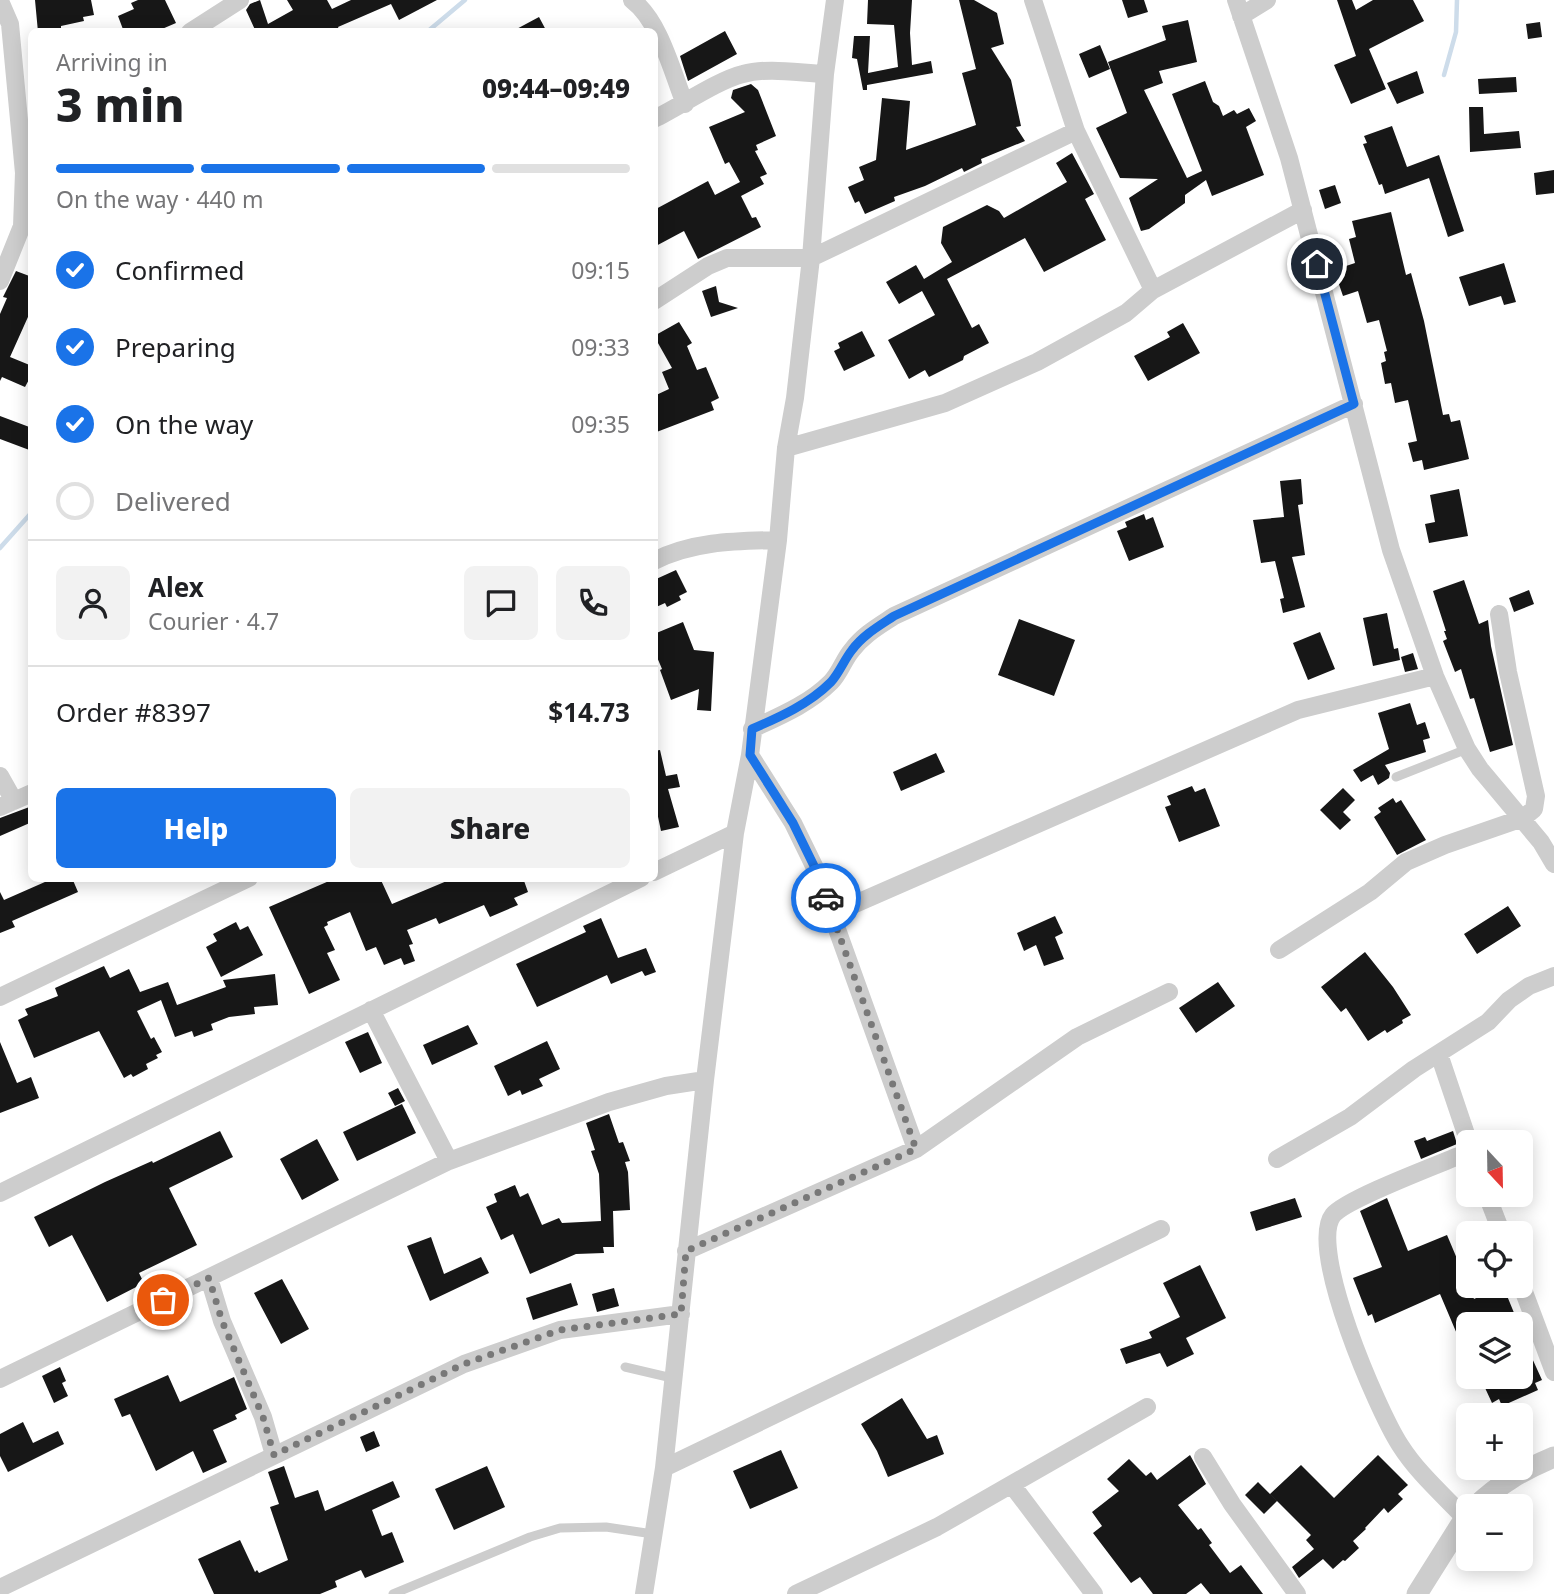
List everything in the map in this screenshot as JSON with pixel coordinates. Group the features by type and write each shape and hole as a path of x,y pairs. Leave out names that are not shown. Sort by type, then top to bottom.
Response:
{"street":[{"path":"196,28 240,0"},
{"path":"632,0 643,8 655,28"},
{"path":"644,1594 664,1468 705,1080 735,832 750,755 778,540 786,448 795,398 811,258 825,74 835,0"},
{"path":"1033,0 1076,131 1153,290"},
{"path":"1267,0 1239,8 1289,158 1391,550 1435,676 1467,749 1480,769 1523,818 1554,864"},
{"path":"0,1 10,24 27,228 0,281"},
{"path":"658,35 685,104"},
{"path":"658,117 729,78 742,74 825,74"},
{"path":"658,298 708,266 727,258 811,258 1076,131"},
{"path":"786,448 945,403 1048,356 1126,313 1153,290 1303,210"},
{"path":"752,729 787,714 810,700 832,680 852,649 869,632 894,616 1354,404"},
{"path":"658,559 672,552 705,544 778,540"},
{"path":"1279,950 1354,903 1406,862 1445,845 1523,818 1534,809 1536,796 1510,686 1499,614"},
{"path":"832,914 1298,710 1435,676"},
{"path":"750,755 793,823 815,868 916,1149"},
{"path":"0,776 7,804 28,795"},
{"path":"658,870 735,832"},
{"path":"0,997 241,882"},
{"path":"0,1193 633,882"},
{"path":"1278,1159 1350,1117 1414,1069 1488,1022 1509,1000 1529,986 1554,976"},
{"path":"686,1251 916,1149 1077,1037 1169,992"},
{"path":"371,1010 449,1161"},
{"path":"1439,1054 1465,1130"},
{"path":"0,1379 449,1161 609,1102 666,1086 705,1080"},
{"path":"1456,1157 1351,1202 1333,1215 1327,1232 1327,1248 1360,1363 1377,1403 1401,1446 1427,1479 1456,1502"},
{"path":"664,1468 1161,1229"},
{"path":"209,1278 222,1321 263,1417 274,1455"},
{"path":"1526,1298 1554,1372"},
{"path":"0,1588 464,1364 560,1330 681,1314"},
{"path":"796,1594 937,1527 1147,1407"},
{"path":"1203,1457 1232,1504 1297,1594"},
{"path":"1488,1494 1524,1470 1554,1457"},
{"path":"1012,1485 1094,1594"},
{"path":"1417,1594 1456,1532"}],"lane":[{"path":"1396,777 1467,749"},
{"path":"625,1367 672,1378"},
{"path":"393,1594 530,1537 560,1528 606,1527 653,1534"}],"building":[{"path":"35,0 91,0 94,15 83,17 84,21 61,28 38,28"},
{"path":"138,0 165,0 176,23 164,28 122,28 118,16 134,9 131,3"},
{"path":"260,0 268,24 293,10 287,0 327,0 332,9 351,0 437,0 399,20 391,4 338,28 254,28 246,10 250,4"},
{"path":"868,0 912,0 912,65 931,61 933,73 867,85 867,90 863,90 857,59 852,58 854,36 870,36 868,73 898,67 894,25 867,24"},
{"path":"959,0 974,0 997,13 1004,44 991,48 1011,80 1021,126 1016,127 1025,141 981,159 982,163 964,172 962,168 894,197 895,201 865,214 859,201 855,203 848,187 864,180 859,167 876,160 882,98 910,101 906,150 976,125 962,73 976,69"},
{"path":"1122,0 1144,0 1148,12 1128,18"},
{"path":"1337,0 1352,0 1356,10 1373,0 1413,0 1424,21 1369,49 1386,89 1351,104 1334,65 1356,56"},
{"path":"539,17 545,28 518,28"},
{"path":"1188,20 1197,62 1159,71 1163,83 1144,90 1187,178 1202,171 1172,94 1205,81 1213,102 1219,106 1223,116 1234,110 1237,114 1249,108 1256,121 1246,127 1264,175 1212,196 1206,180 1185,195 1185,203 1149,229 1141,231 1129,198 1158,179 1120,178 1096,128 1127,113 1108,62 1166,40 1162,26"},
{"path":"1540,22 1542,37 1528,39 1526,24"},
{"path":"725,31 737,54 688,81 680,56"},
{"path":"1100,45 1110,69 1089,78 1079,54"},
{"path":"1417,71 1424,93 1397,104 1387,83"},
{"path":"1516,77 1517,92 1479,94 1478,79"},
{"path":"751,84 758,90 776,136 756,145 758,150 755,151 767,174 760,177 764,184 741,196 752,218 756,217 761,227 698,259 684,231 658,245 658,208 708,181 715,195 740,182 729,162 725,164 709,127 745,112 731,98 733,90"},
{"path":"1469,107 1483,107 1484,134 1519,131 1521,148 1470,152"},
{"path":"1392,126 1407,167 1439,155 1464,231 1448,237 1429,178 1385,194 1363,144 1367,143 1364,136"},
{"path":"1072,153 1094,194 1085,199 1106,240 1044,272 1025,238 947,279 972,328 979,324 989,343 929,377 925,370 909,379 888,340 935,315 922,291 899,304 886,282 916,265 924,279 952,262 941,243 943,227 987,205 999,211 1004,218 1067,182 1056,163"},
{"path":"1554,170 1554,193 1536,195 1534,173"},
{"path":"1335,185 1341,203 1325,209 1319,190"},
{"path":"1391,212 1406,275 1411,273 1424,321 1443,415 1449,414 1451,422 1460,420 1469,459 1424,470 1422,460 1413,462 1408,443 1417,441 1408,400 1395,403 1391,383 1385,384 1381,363 1386,361 1384,352 1387,351 1379,320 1367,323 1358,291 1343,296 1334,270 1355,263 1349,239 1356,237 1352,221"},
{"path":"1504,263 1516,302 1504,305 1501,296 1469,306 1459,277"},
{"path":"16,271 28,276 28,317 10,357 28,364 28,381 25,387 2,377 0,381 0,314 7,298 3,297"},
{"path":"716,286 719,302 738,308 711,317 702,291"},
{"path":"679,322 692,343 687,346 697,370 706,367 719,398 711,402 714,410 658,431 658,394 669,389 662,372 672,368 658,343 658,334"},
{"path":"1183,323 1200,353 1148,381 1134,356 1170,337 1167,332"},
{"path":"862,331 875,356 844,371 834,351 840,348 838,343"},
{"path":"0,416 28,426 28,450 0,439"},
{"path":"1301,479 1303,504 1298,505 1305,555 1292,557 1305,607 1283,613 1280,599 1284,598 1275,561 1261,563 1253,520 1284,517 1280,481"},
{"path":"1459,489 1468,536 1429,543 1425,524 1435,522 1430,495"},
{"path":"1144,514 1146,520 1153,517 1164,547 1129,561 1117,531 1127,527 1125,522"},
{"path":"676,570 687,592 679,596 681,600 667,607 665,603 658,606 658,578"},
{"path":"1464,580 1479,624 1488,620 1491,646 1513,745 1490,752 1474,698 1470,699 1461,669 1455,672 1443,641 1447,639 1446,631 1433,591"},
{"path":"1529,590 1534,604 1514,612 1509,598"},
{"path":"1387,613 1394,649 1398,648 1400,660 1373,666 1363,618"},
{"path":"1019,619 1075,640 1054,696 998,675"},
{"path":"683,622 694,650 714,652 711,711 697,710 699,689 671,700 660,670 658,632"},
{"path":"1320,632 1335,669 1308,680 1293,643"},
{"path":"1413,653 1418,669 1405,672 1401,657"},
{"path":"1410,703 1417,725 1425,722 1430,738 1423,740 1426,752 1385,765 1390,773 1389,778 1378,785 1373,775 1361,782 1353,770 1389,749 1378,713"},
{"path":"658,750 666,776 677,774 680,787 668,789 679,827 661,831 658,817"},
{"path":"936,753 945,772 901,791 893,772"},
{"path":"1192,786 1195,792 1205,788 1220,826 1179,842 1165,807 1171,805 1167,796"},
{"path":"1343,788 1355,800 1343,812 1351,820 1340,830 1320,810"},
{"path":"1393,798 1396,803 1401,800 1426,840 1397,855 1374,817 1381,812 1378,808"},
{"path":"28,808 28,824 0,836 0,818"},
{"path":"45,882 74,882 78,892 12,921 15,927 0,933 0,892 4,900"},
{"path":"327,882 382,882 392,904 444,882 524,882 528,892 514,898 518,905 490,917 484,905 439,924 436,918 407,930 413,944 409,945 415,961 404,965 401,958 384,965 376,947 366,951 350,912 327,922 328,925 324,927 335,950 327,953 340,980 309,994 269,907"},
{"path":"1508,906 1521,926 1477,954 1464,934"},
{"path":"1055,916 1063,933 1055,937 1064,959 1044,966 1036,945 1024,951 1017,933"},
{"path":"601,918 618,958 646,948 656,972 645,976 642,971 611,984 607,975 537,1007 516,964 586,932 583,926"},
{"path":"236,922 240,930 248,926 263,955 221,977 206,947 217,941 213,934"},
{"path":"1365,952 1411,1015 1387,1033 1385,1030 1368,1041 1346,1008 1341,1012 1321,987"},
{"path":"104,966 110,978 129,969 140,992 168,982 177,1005 226,987 223,980 275,974 278,1005 254,1007 255,1014 229,1017 211,1024 213,1030 194,1037 192,1031 175,1037 161,1000 137,1011 151,1039 154,1037 162,1052 156,1055 158,1058 146,1064 148,1069 133,1077 131,1074 124,1078 99,1031 34,1058 18,1020 28,1015 25,1009 58,996 55,988"},
{"path":"1218,982 1235,1006 1196,1033 1179,1008"},
{"path":"468,1025 478,1044 432,1065 423,1045"},
{"path":"368,1032 382,1063 360,1073 345,1042"},
{"path":"547,1041 560,1069 539,1079 543,1086 522,1095 520,1090 508,1096 494,1066"},
{"path":"0,1042 17,1083 31,1077 39,1098 0,1113"},
{"path":"398,1088 405,1101 395,1106 388,1093"},
{"path":"402,1104 416,1133 357,1161 343,1132"},
{"path":"609,1114 619,1143 623,1142 630,1161 625,1162 630,1210 613,1211 614,1247 603,1247 604,1253 576,1254 530,1274 513,1234 501,1240 486,1207 497,1202 494,1194 515,1185 520,1197 528,1193 542,1225 559,1218 562,1223 601,1221 599,1174 586,1123"},
{"path":"220,1131 233,1157 169,1188 197,1245 139,1273 144,1283 107,1302 72,1235 49,1247 34,1217"},
{"path":"1453,1131 1456,1144 1421,1159 1414,1141 1425,1137 1427,1141"},
{"path":"317,1139 339,1180 302,1200 280,1159"},
{"path":"1295,1198 1302,1217 1256,1231 1250,1212"},
{"path":"1387,1198 1408,1251 1447,1235 1456,1256 1456,1298 1508,1298 1514,1312 1456,1312 1456,1332 1440,1294 1375,1323 1372,1314 1368,1316 1353,1278 1382,1267 1360,1211"},
{"path":"431,1237 444,1274 481,1257 489,1273 430,1301 407,1246"},
{"path":"1200,1265 1226,1318 1186,1338 1194,1354 1167,1367 1160,1353 1126,1364 1120,1349 1152,1338 1149,1332 1180,1317 1163,1283"},
{"path":"282,1279 309,1329 281,1344 254,1293"},
{"path":"571,1283 578,1305 533,1320 526,1298"},
{"path":"614,1288 619,1306 597,1312 592,1294"},
{"path":"1533,1360 1542,1380 1535,1383 1538,1390 1509,1403 1501,1403 1499,1399 1492,1403 1486,1389 1533,1389"},
{"path":"60,1367 66,1381 62,1383 68,1396 54,1403 42,1376"},
{"path":"168,1375 180,1402 234,1377 247,1409 235,1415 237,1419 213,1430 227,1462 203,1473 193,1451 156,1471 130,1414 122,1417 114,1399"},
{"path":"902,1398 927,1439 937,1435 944,1454 888,1477 861,1424"},
{"path":"23,1422 33,1443 58,1431 64,1444 8,1472 0,1456 0,1434"},
{"path":"374,1431 380,1446 366,1452 360,1437"},
{"path":"781,1450 798,1488 750,1509 733,1471"},
{"path":"1190,1455 1206,1484 1178,1505 1198,1530 1201,1528 1212,1543 1209,1545 1230,1573 1241,1565 1263,1594 1210,1594 1201,1583 1186,1594 1153,1594 1140,1577 1131,1583 1093,1533 1102,1526 1092,1512 1119,1491 1107,1479 1129,1459 1146,1476 1151,1472 1157,1480"},
{"path":"1378,1455 1408,1485 1398,1494 1403,1499 1388,1513 1384,1508 1365,1528 1353,1541 1359,1548 1345,1561 1333,1569 1323,1559 1299,1578 1292,1567 1314,1549 1306,1540 1311,1535 1270,1494 1301,1465 1334,1498"},
{"path":"284,1466 295,1498 318,1490 325,1511 393,1481 400,1497 372,1510 382,1536 392,1532 404,1562 365,1578 361,1570 335,1581 337,1587 320,1594 214,1594 198,1559 240,1540 255,1572 257,1570 259,1573 288,1560 270,1507 279,1504 268,1472"},
{"path":"487,1466 505,1507 454,1530 435,1489"},
{"path":"1258,1482 1277,1501 1264,1514 1245,1495"}],"waterway":[{"path":"432,28 465,0"},
{"path":"1444,75 1456,32 1457,0"},
{"path":"0,548 28,516"}],"way so far":[{"path":"163,1300 209,1278 216,1306 263,1417 274,1455 464,1364 560,1330 681,1314 686,1251 916,1149 826,898"}],"route":[{"path":"826,898 793,823 750,755 752,729 787,714 810,700 832,680 852,649 869,632 894,616 1354,404 1317,264"}]}
